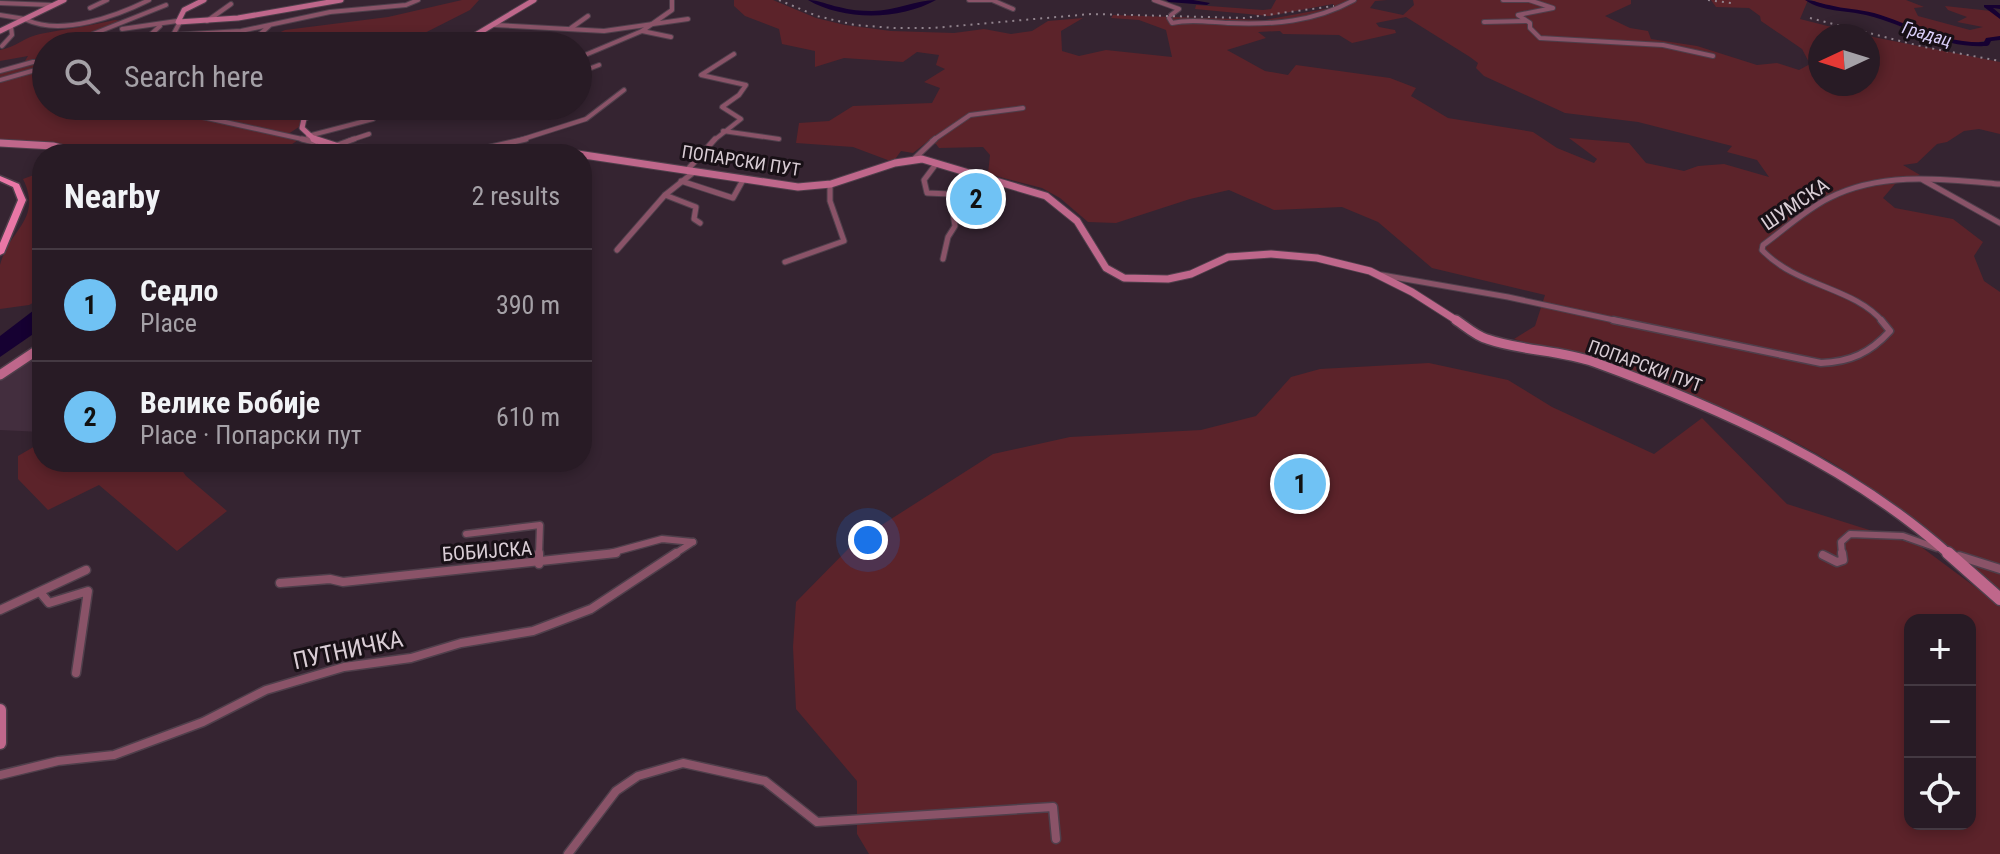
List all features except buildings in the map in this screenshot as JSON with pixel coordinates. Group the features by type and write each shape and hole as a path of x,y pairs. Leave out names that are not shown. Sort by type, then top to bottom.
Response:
{"main road":[{"path":"0,178 16,186 22,200 0,253"}],"street":[{"path":"0,31 64,0"},
{"path":"90,8 107,0"},
{"path":"123,13 149,0"},
{"path":"174,32 186,8 204,0"},
{"path":"122,29 179,21 207,21 341,0"},
{"path":"232,32 316,15 410,4 418,0"},
{"path":"483,32 534,0"},
{"path":"592,52 655,23 673,8 672,0"},
{"path":"969,0 992,0 1013,9"},
{"path":"1154,0 1179,9 1170,16 1172,23 1185,20 1232,23 1298,21 1330,13 1354,0"},
{"path":"1503,0 1529,0 1553,9 1521,11 1518,15 1540,38 1663,45 1713,56"},
{"path":"102,32 165,2"},
{"path":"0,3 52,5"},
{"path":"207,21 231,4"},
{"path":"0,15 26,20 31,25 48,25 123,13 137,14 128,20"},
{"path":"571,28 588,16"},
{"path":"495,25 604,31 688,19"},
{"path":"1484,22 1526,21"},
{"path":"153,32 160,25"},
{"path":"262,32 269,26"},
{"path":"2,46 12,35 11,27"},
{"path":"642,31 671,37"},
{"path":"617,250 665,195 693,169 723,131 741,119 722,107 739,95 746,85 701,75 734,54"},
{"path":"0,71 32,62"},
{"path":"592,68 599,65"},
{"path":"0,80 32,69"},
{"path":"592,114 624,90"},
{"path":"915,158 928,144 970,115 1023,108"},
{"path":"216,120 318,143"},
{"path":"304,120 302,128 308,136 369,120"},
{"path":"500,144 584,120"},
{"path":"723,131 779,139"},
{"path":"341,144 369,134"},
{"name":"ПОПАРСКИ ПУТ","path":"308,136 322,144"},
{"path":"0,143 32,145"},
{"name":"ПОПАРСКИ ПУТ","path":"592,155 791,187 830,186 915,158 1018,183 1047,196 1084,229 1108,270 1124,278 1174,278 1191,274 1223,258 1271,254 1317,258 1380,275 1427,301 1478,336 1506,345 1590,361 1750,426 1817,462 1921,529 2000,599"},
{"path":"936,164 924,180 927,193 950,194 955,226 948,237 943,259"},
{"path":"681,181 733,198 743,180"},
{"path":"1922,180 2000,223"},
{"name":"ШУМСКА","path":"1380,275 1508,297 1808,363 1838,365 1864,357 1890,331 1879,317 1782,270 1767,258 1762,250 1763,245 1795,218 1844,190 1888,181 2000,184"},
{"path":"785,262 844,241 830,201 830,186"},
{"path":"665,195 696,207 694,219 700,223"},
{"path":"0,375 32,354"},
{"path":"466,534 540,525 539,564"},
{"path":"1823,555 1837,562 1843,560 1841,542 1850,534 1903,536 1979,565 2000,569"},
{"name":"БОБИЈСКА","path":"280,583 330,579 343,582 431,570 539,564 618,553 670,536 693,542"},
{"name":"ПУТНИЧКА","path":"0,775 58,761 114,755 203,722 266,690 344,667 411,658 461,643 533,631 591,609 693,542"},
{"path":"0,610 86,570"},
{"path":"40,592 49,603 88,591 76,673"},
{"path":"0,710 0,743"},
{"path":"568,854 616,791 638,776 683,763 765,781 817,822 1053,807 1056,839"}],"shaded area":[{"path":"462,0 479,0 470,10 427,32 281,32 285,30 388,17"},
{"path":"734,0 773,0 816,18 891,31 954,33 984,29 1011,34 1032,31 1048,21 1083,18 1061,31 1062,51 1079,56 1106,50 1172,57 1166,30 1139,20 1111,18 1113,15 1265,20 1335,7 1333,4 1269,16 1195,9 1196,5 1263,10 1271,9 1276,0 1387,0 1375,1 1370,8 1403,15 1414,5 1413,0 1631,0 1631,4 1605,16 1630,28 1648,31 1651,39 1697,46 1757,65 1777,63 1799,70 1808,65 1808,96 1880,96 1880,38 2000,62 2000,134 1979,129 1964,131 1947,142 1937,144 1917,163 1903,165 1920,175 1895,184 1883,198 1895,208 1953,219 1983,242 1974,256 1984,281 2000,292 2000,592 1887,499 1847,472 1768,428 1643,378 1514,339 1535,326 1545,295 1432,268 1378,222 1342,207 1274,210 1229,190 1116,223 1088,222 1060,198 1042,188 988,174 990,155 983,147 939,148 927,142 913,153 901,151 893,162 853,147 796,143 799,123 829,121 853,106 932,103 940,88 924,82 945,69 936,65 939,55 917,52 903,62 844,58 815,67 815,51 782,44 779,29 745,16 734,6","holes":["1406,17 1478,63 1476,68 1484,76 1565,113 1638,122 1732,146 1727,152 1757,160 1769,177 1724,164 1698,166 1684,171 1646,163 1629,143 1569,138 1597,159 1594,163 1557,148 1533,132 1448,118 1411,96 1416,88 1390,78 1296,65 1288,75 1265,71 1227,50 1266,38 1258,32 1339,35 1352,43 1396,33 1376,23"]},
{"path":"1711,0 1808,0 1800,19 1820,24 1808,24 1808,60 1802,49 1761,21 1760,16 1749,8 1716,7"},
{"path":"1811,0 1906,0 1924,7 1914,8 1918,16 1970,30 1983,27 1957,22 1967,17 1945,6 1991,11 2000,17 2000,38 1974,43 1935,37 1904,28 1879,16 1840,10"},
{"path":"115,20 123,21 93,32 51,32"},
{"path":"30,37 32,120 307,120 285,136 298,140 292,144 32,146 0,143 0,71 23,64 28,56 0,61 0,50"},
{"path":"32,176 32,303 0,309 0,265 27,215 29,205 23,179"},
{"path":"32,312 32,335 0,357 0,336"},
{"path":"32,356 32,432 0,430 0,377"},
{"path":"1429,363 1508,380 1552,407 1654,454 1702,418 1787,504 1920,546 1994,601 2000,600 2000,854 869,854 857,834 857,781 796,709 793,647 796,602 855,542 993,454 1070,437 1201,430 1256,416 1291,377 1320,369"},
{"path":"32,448 32,472 183,472 227,511 177,551 99,485 48,510 18,479 18,456"}],"waterway":[{"name":"Градац","path":"811,0 841,10 872,13 903,9 933,0"},
{"name":"Градац","path":"1169,0 1207,3"},
{"name":"Градац","path":"1808,0 1868,14 1944,41 1972,45 1987,44 1988,39 2000,38"},
{"name":"Градац","path":"2000,7 1986,6 2000,17"}],"railway":[{"path":"779,0 817,16 855,25 894,28 933,28 1091,14 1244,18 1334,6"},
{"path":"1708,0 1731,3"},
{"path":"1810,18 1924,47 2000,61"}],"place":[{"name":"Велике Бобије","path":"976,199"},
{"name":"Седло","path":"1300,484"}]}
